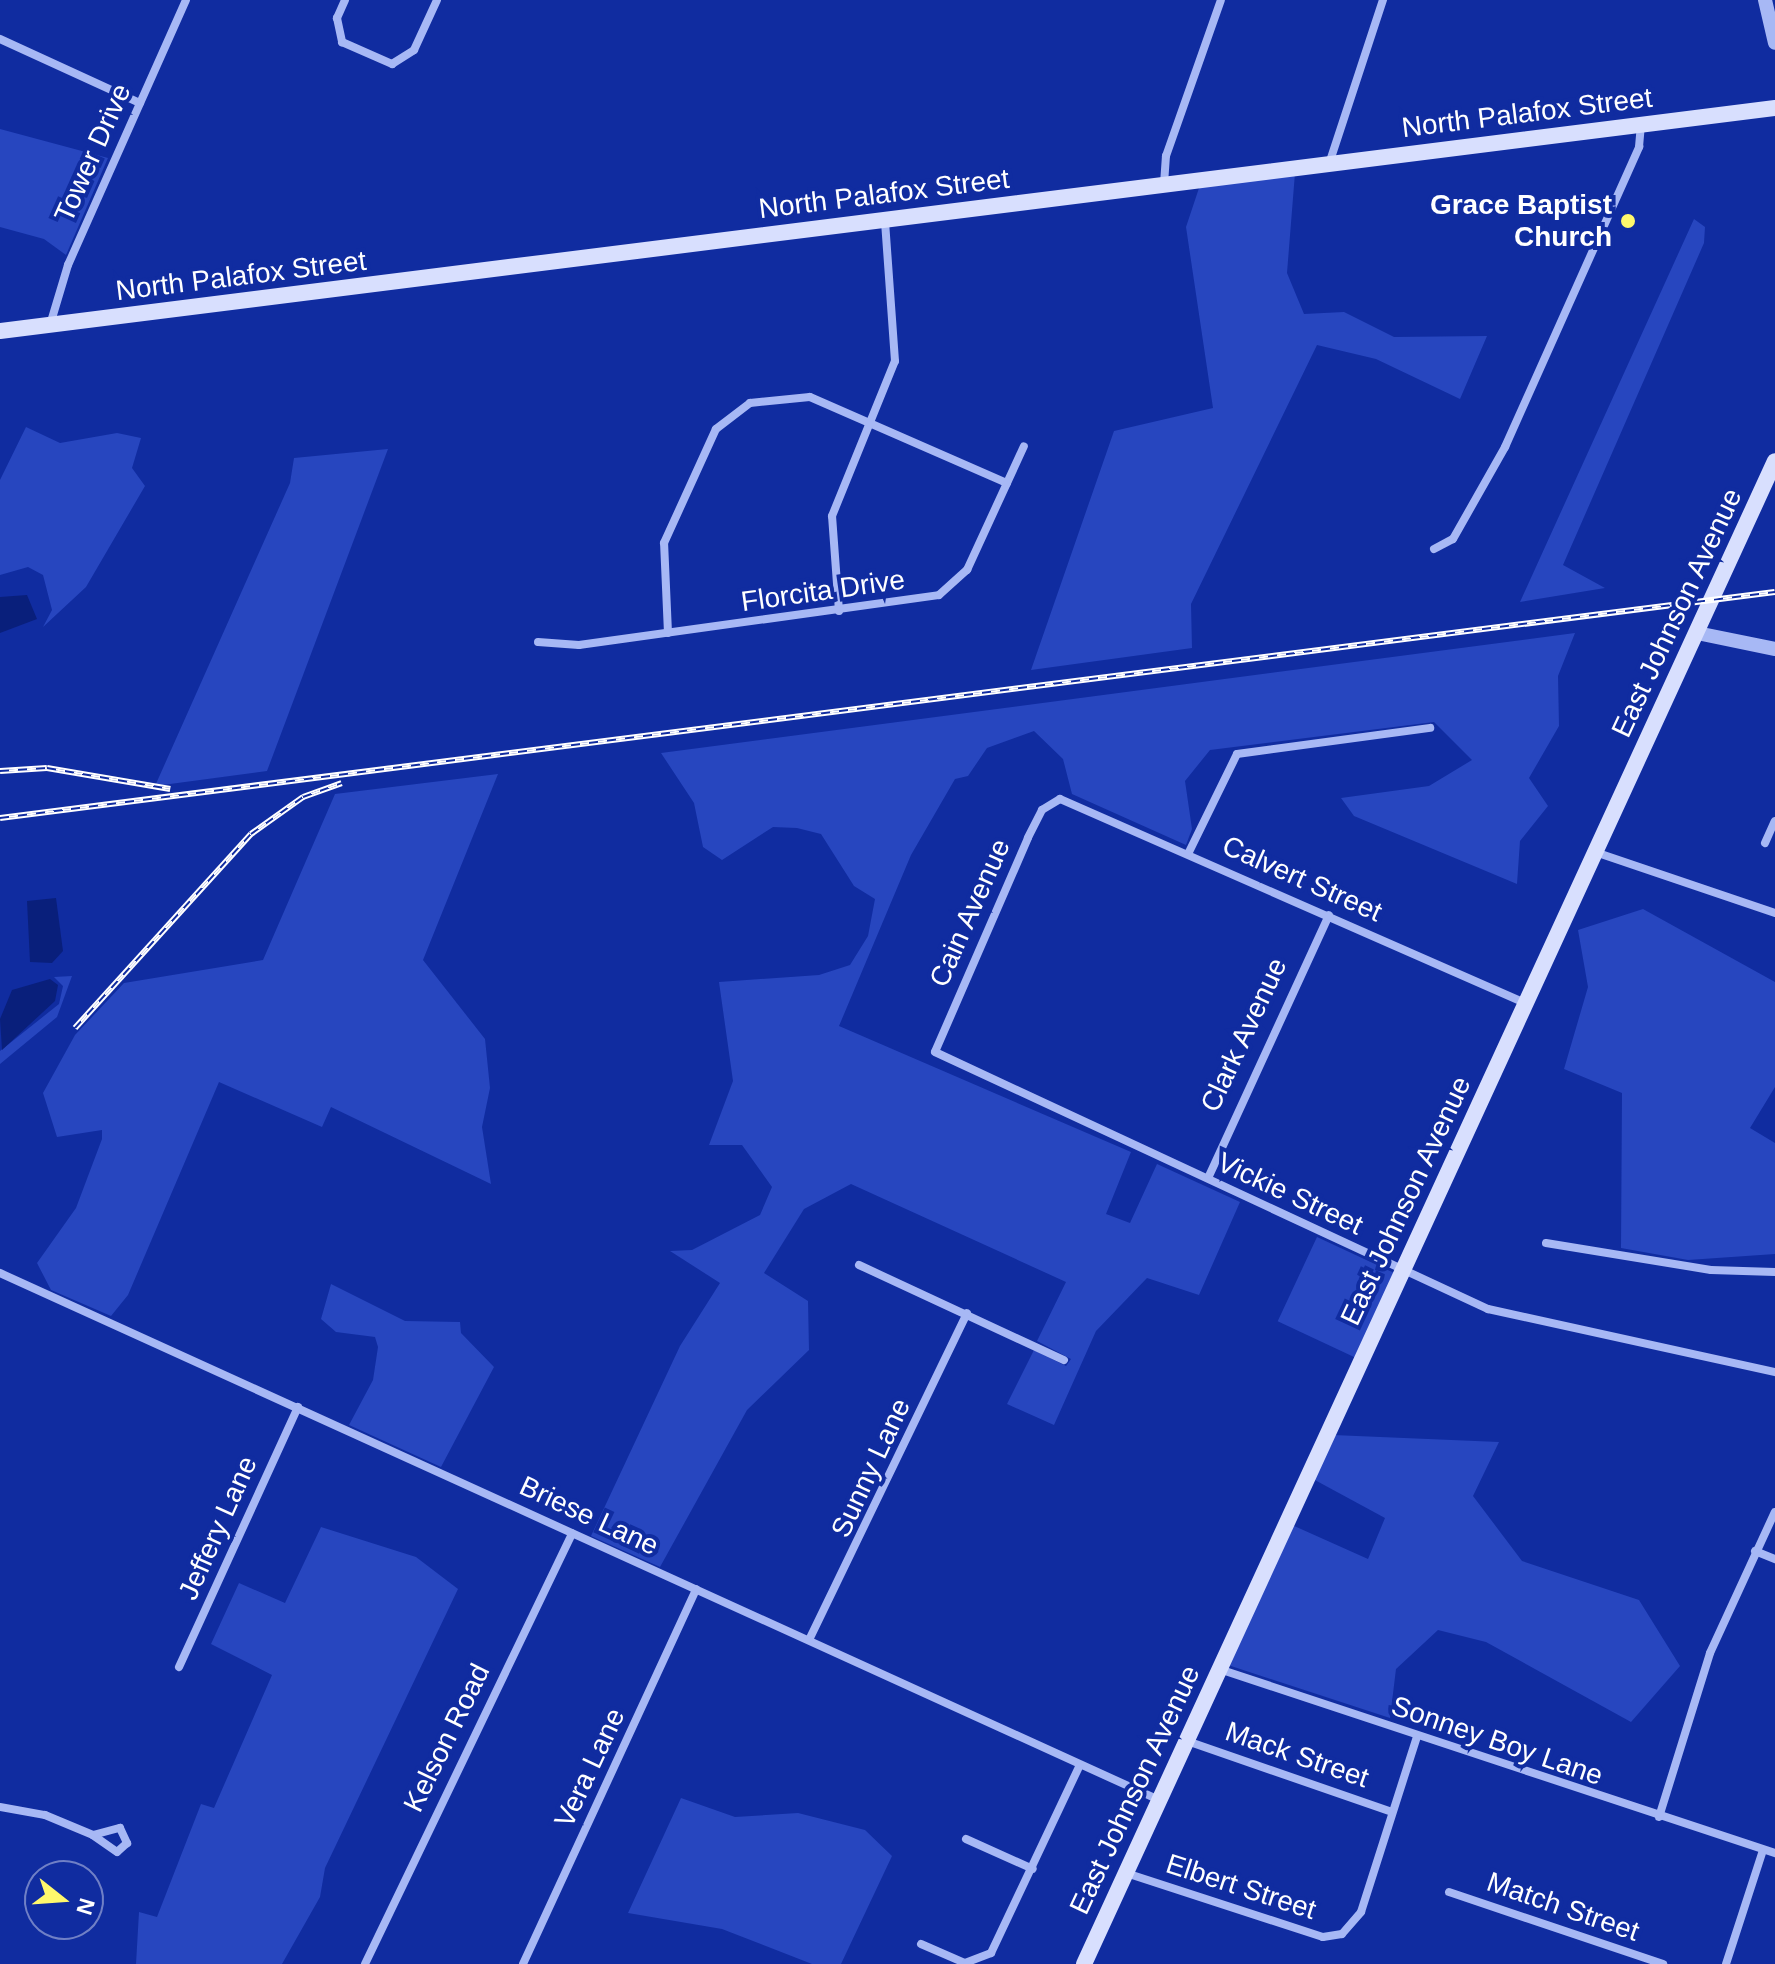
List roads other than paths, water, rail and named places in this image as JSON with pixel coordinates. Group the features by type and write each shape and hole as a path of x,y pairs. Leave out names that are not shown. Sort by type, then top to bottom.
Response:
{"main road":[{"name":"North Palafox Street","path":"0,331 1775,108"},
{"name":"East Johnson Avenue","path":"1084,1964 1775,461"}],"street":[{"name":"Tower Drive","path":"50,326 68,265 186,0"},
{"path":"345,0 336,27 342,42 392,64 414,50 437,0"},
{"path":"1164,185 1166,156 1221,0"},
{"path":"1329,164 1383,0"},
{"path":"1765,0 1775,43"},
{"path":"0,39 140,103"},
{"path":"1434,549 1453,539 1505,447 1639,147 1641,125"},
{"path":"839,611 832,516 876,420 896,340 885,220"},
{"path":"668,633 664,543 725,418 764,397 794,395 876,420 1007,483"},
{"name":"Florcita Drive","path":"538,642 569,646 839,611 950,589 967,570 1024,446"},
{"path":"1697,633 1775,649"},
{"path":"1189,852 1237,754 1430,728"},
{"name":"Calvert Street","path":"1060,799 1189,852 1525,1003"},
{"name":"Cain Avenue","path":"937,1056 1028,838 1042,810 1060,799"},
{"path":"1765,843 1775,821"},
{"path":"1595,852 1775,913"},
{"name":"Clark Avenue","path":"1209,1176 1329,915"},
{"name":"Vickie Street","path":"937,1056 1209,1176 1488,1309 1775,1372"},
{"path":"1546,1243 1711,1270 1775,1272"},
{"path":"859,1265 1064,1360"},
{"name":"Briese Lane","path":"0,1273 1159,1800"},
{"name":"Sunny Lane","path":"809,1640 967,1313"},
{"name":"Jeffery Lane","path":"179,1667 298,1407"},
{"path":"1659,1817 1710,1653 1775,1512"},
{"name":"Kelson Road","path":"365,1964 572,1533"},
{"path":"1755,1551 1775,1559"},
{"name":"Vera Lane","path":"523,1964 696,1589"},
{"name":"Sonney Boy Lane","path":"1219,1669 1775,1853"},
{"path":"1392,1812 1417,1737"},
{"name":"Mack Street","path":"1187,1741 1392,1812"},
{"path":"921,1944 956,1962 984,1959 1033,1869 1080,1765"},
{"path":"0,1807 45,1815 93,1835"},
{"name":"Elbert Street","path":"1126,1873 1323,1937 1342,1934 1361,1912 1392,1812"},
{"path":"966,1839 1033,1869"},
{"path":"1726,1964 1763,1850"},
{"name":"Match Street","path":"1449,1892 1663,1964"}],"railway":[{"path":"0,818 1775,592"},
{"path":"0,771 47,768 170,789"},
{"path":"75,1028 251,834 303,797 342,783"}],"place":[{"name":"Grace Baptist Church","path":"1628,221"}]}
